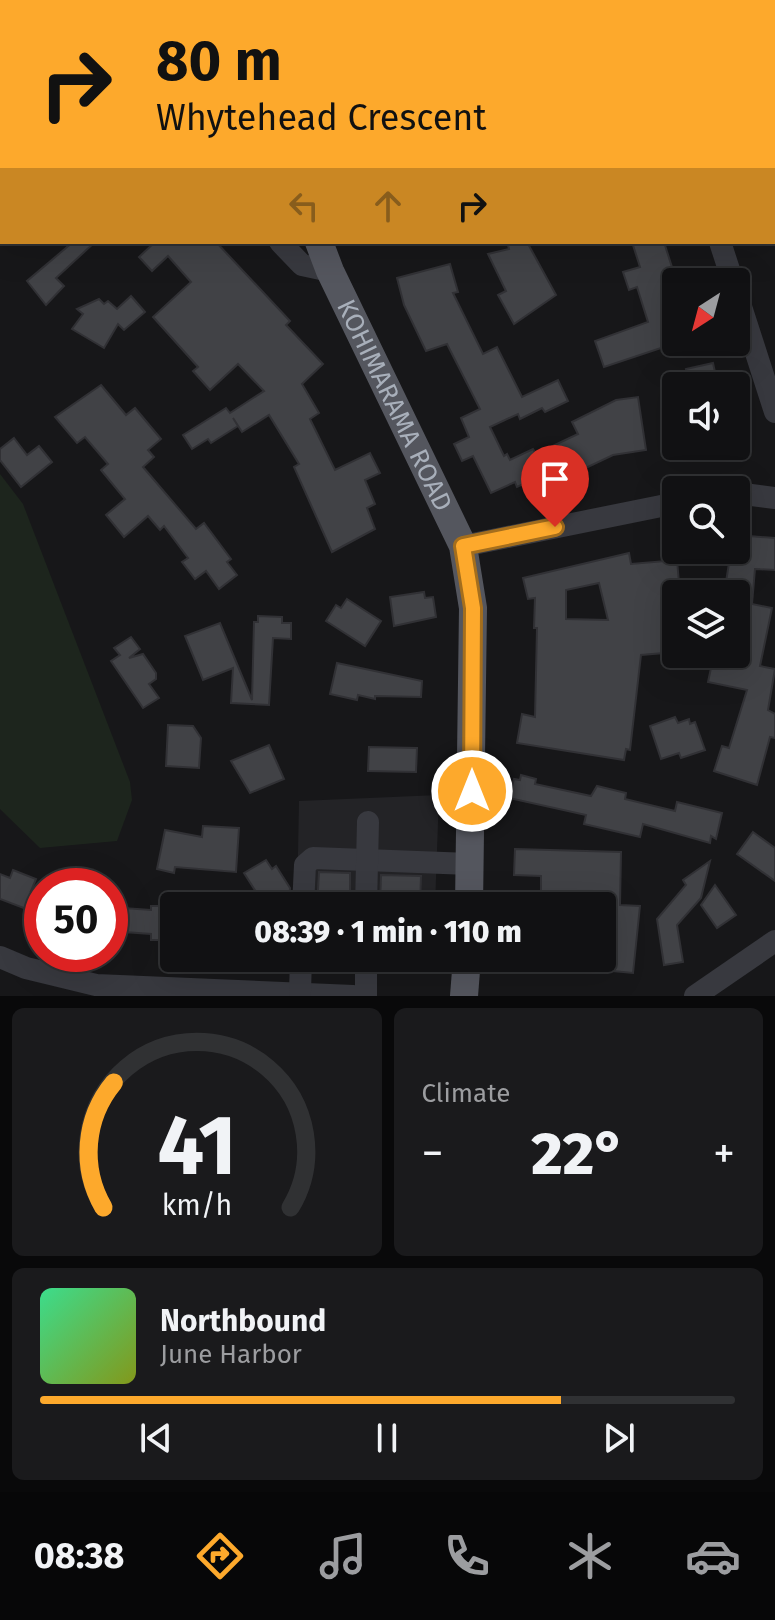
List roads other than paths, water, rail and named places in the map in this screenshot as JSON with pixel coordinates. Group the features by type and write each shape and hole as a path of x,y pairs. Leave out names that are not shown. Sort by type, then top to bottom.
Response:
{"main road":[{"name":"KOHIMARAMA ROAD","path":"320,244 463,546 473,608 469,892"},
{"path":"464,996 466,972"}],"street":[{"path":"282,244 302,265 330,271"},
{"path":"721,244 728,268"},
{"path":"750,334 775,412"},
{"path":"750,495 775,498"},
{"path":"463,546 662,506"},
{"path":"366,892 368,822"},
{"path":"303,892 304,870 308,860 470,864"},
{"path":"695,996 775,941"},
{"path":"0,957 55,976 110,986 353,996"},
{"path":"300,992 301,972"},
{"path":"366,972 366,996"}]}
